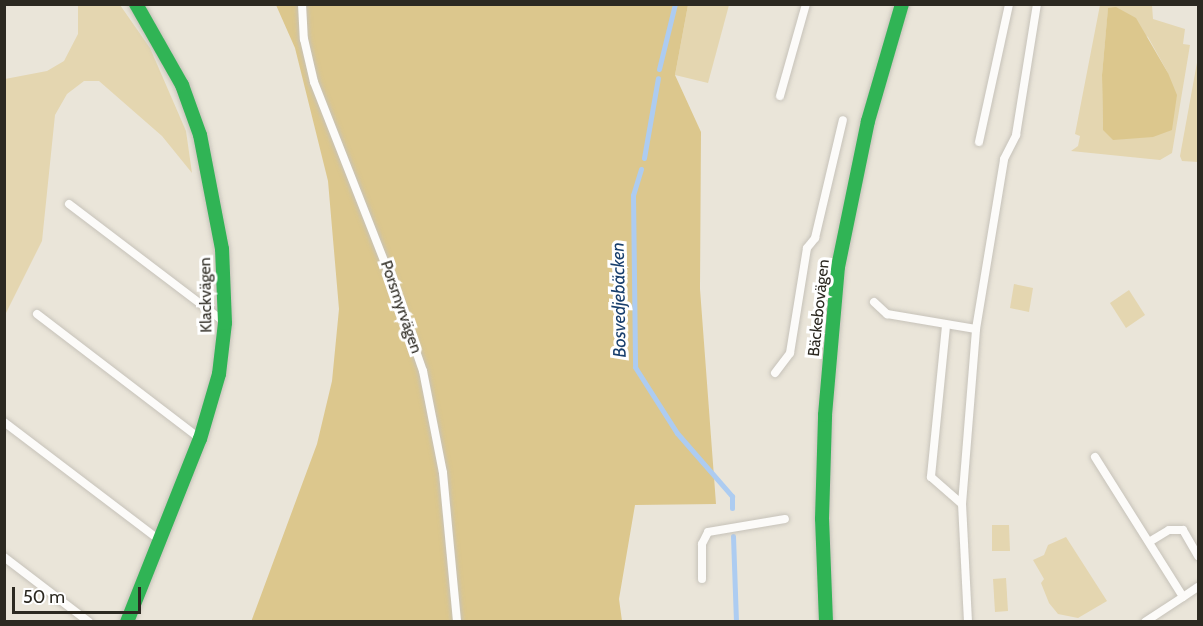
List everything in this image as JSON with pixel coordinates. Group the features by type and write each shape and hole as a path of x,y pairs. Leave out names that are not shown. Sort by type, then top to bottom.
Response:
{"street":[{"name":"Klackvägen","path":"127,621 200,439 219,374 225,323 222,249 200,135 177,75 158,37 136,4"},
{"name":"Bäckebovägen","path":"826,621 822,519 825,415 838,267 868,121 902,4"}],"lane":[{"name":"Porsmyrvägen","path":"302,4 304,39 314,82 389,273 423,371 443,473 457,621"},
{"path":"780,96 806,4"},
{"path":"980,142 1009,4"},
{"path":"968,621 962,504 976,329 1004,159 1016,135 1037,4"},
{"path":"775,373 790,353 807,248 815,238 843,120"},
{"path":"69,204 225,323"},
{"path":"874,302 886,314 946,326 976,329"},
{"path":"37,314 200,439"},
{"path":"946,326 931,477 962,504"},
{"path":"4,422 160,541"},
{"path":"1095,457 1184,597"},
{"path":"702,579 702,544 708,532 785,519"},
{"path":"1149,542 1169,530 1183,530 1198,556"},
{"path":"4,557 89,621"},
{"path":"1145,621 1198,587"}],"shaded area":[{"path":"78,5 120,5 150,48 186,131 192,173 162,136 99,81 84,81 67,94 55,115 42,241 5,315 5,79 47,71 64,61 78,34"},
{"path":"276,5 688,5 675,75 701,132 700,289 716,504 635,505 619,599 622,621 251,622 317,444 332,381 339,309 328,181 295,48"},
{"path":"688,5 729,5 708,83 675,75"},
{"path":"1100,5 1152,5 1153,19 1185,29 1183,44 1190,45 1172,153 1160,160 1071,151 1078,146 1080,136 1075,134","holes":["1108,9 1148,37 1168,73 1103,130 1102,75"]},
{"path":"1116,7 1136,18 1168,73 1177,95 1172,130 1153,137 1113,140 1103,130 1102,75 1108,8"},
{"path":"1198,57 1198,162 1182,161 1180,156"},
{"path":"1014,284 1033,288 1029,312 1010,308"},
{"path":"1129,290 1145,315 1126,328 1110,303"},
{"path":"992,525 1009,525 1010,551 992,551"},
{"path":"1066,537 1107,601 1078,618 1058,614 1049,603 1041,583 1044,579 1033,560 1044,555 1048,545"},
{"path":"1006,578 1008,611 995,612 993,579"}],"waterway":[{"name":"Bosvedjebäcken","path":"659,69 675,4"},
{"name":"Bosvedjebäcken","path":"644,158 658,78"},
{"name":"Bosvedjebäcken","path":"641,169 633,195 635,367 677,433 732,496 732,508"},
{"name":"Bosvedjebäcken","path":"733,536 736,622"}],"traffic: fast":[{"path":"127,622 200,439 219,374 225,323 222,249 200,135 182,85 136,4"},
{"path":"826,622 822,519 825,415 838,267 868,121 902,4"}]}
